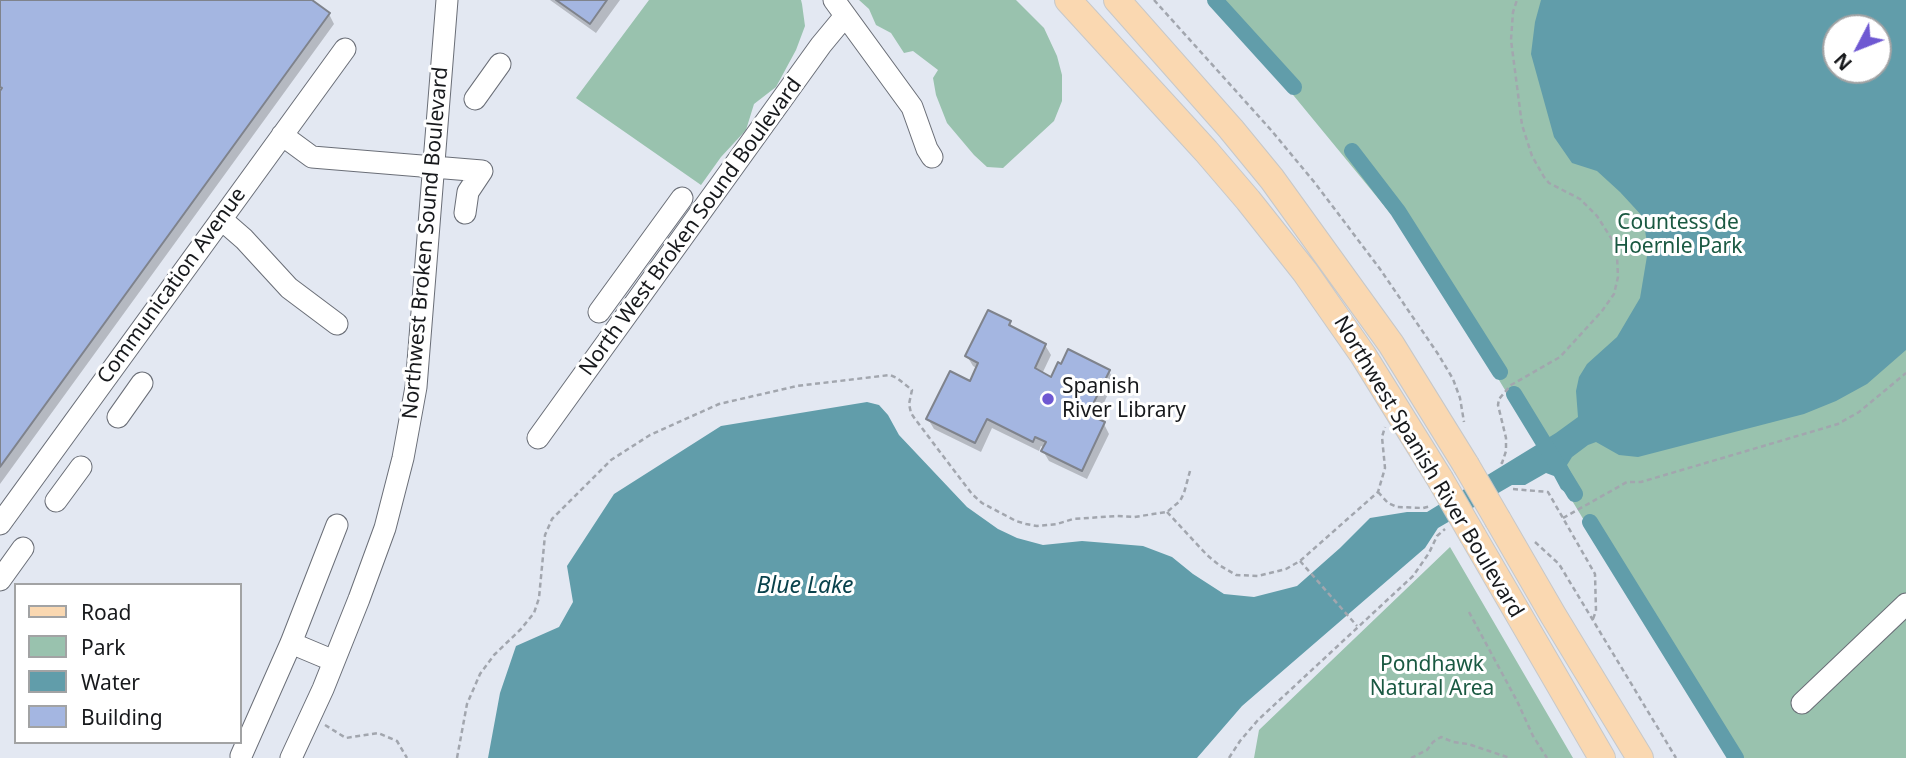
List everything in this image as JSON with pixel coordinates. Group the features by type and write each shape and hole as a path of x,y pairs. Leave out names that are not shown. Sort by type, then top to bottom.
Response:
{"main road":[{"name":"Northwest Spanish River Boulevard","path":"1068,0 1240,190 1333,311 1393,401 1437,492 1473,536 1602,758"},
{"name":"Northwest Spanish River Boulevard","path":"1117,0 1265,170 1384,335 1425,397 1640,758"},
{"path":"1240,190 1265,170"}],"street":[{"name":"Northwest Broken Sound Boulevard","path":"291,758 359,599 384,528 406,448 416,387 447,0"},
{"path":"840,8 912,107 932,157"},
{"name":"North West Broken Sound Boulevard","path":"538,438 821,45 840,8"},
{"name":"Communication Avenue","path":"6,516 345,49"},
{"path":"475,99 499,64"},
{"path":"282,135 312,158 482,171 468,192 464,212"},
{"path":"626,317 602,307 682,198"},
{"path":"221,219 244,239 289,288 337,324"},
{"path":"106,378 137,390 117,417"},
{"path":"42,465 62,492 81,467"},
{"path":"241,756 291,643 337,526"},
{"path":"0,580 13,551"},
{"path":"1802,703 1906,604"},
{"path":"291,643 334,661"}],"path":[{"path":"1154,0 1276,135 1380,269 1453,379 1467,431"},
{"path":"1501,462 1506,451 1506,438 1499,399 1511,385 1560,356 1602,311 1614,294 1618,277 1613,241 1597,216 1569,191 1549,183 1532,156 1522,125 1511,40 1513,12 1517,0"},
{"path":"1563,518 1627,482 1641,482 1838,424 1859,412 1906,373"},
{"path":"457,758 467,704 480,674 494,655 534,614 539,598 545,535 552,519 611,460 650,435 719,404 797,386 890,375 912,390 909,404 911,413 972,494 982,503 1016,521 1037,526 1073,519 1134,517 1167,512 1180,501 1190,471"},
{"path":"1167,512 1207,555 1236,575 1277,572 1300,561 1378,492 1385,468 1382,432 1388,419"},
{"path":"1513,489 1548,492 1595,574 1596,611 1593,619"},
{"path":"1378,492 1388,503 1397,507 1423,508 1437,492"},
{"path":"1230,758 1258,720 1413,576 1437,536 1448,527"},
{"path":"1533,541 1559,564 1676,758"},
{"path":"1300,561 1357,626"},
{"path":"1469,611 1547,758"},
{"path":"311,716 346,738 378,733 397,741 407,758"},
{"path":"1411,758 1427,750 1441,737 1510,758"}],"green space":[{"path":"649,0 801,0 805,26 796,50 776,87 754,104 746,130 721,157 701,185 576,98"},
{"path":"859,0 1016,0 1044,28 1057,56 1062,75 1062,101 1054,121 1003,168 987,167 947,123 936,95 933,78 938,70 913,51 904,53 891,33 876,25 869,9"},
{"name":"Countess de Hoernle Park","path":"1215,0 1906,0 1906,758 1728,758 1419,248"},
{"name":"Pondhawk Natural Area","path":"1450,547 1573,758 1254,758 1259,730"}],"water":[{"name":"Blue Lake","path":"1541,0 1906,0 1906,350 1867,384 1804,414 1638,457 1619,455 1596,442 1588,445 1572,457 1567,465 1578,487 1577,493 1573,495 1561,489 1554,476 1546,473 1525,485 1512,485 1438,528 1425,548 1242,706 1197,758 488,758 500,693 516,646 559,627 573,602 567,566 614,494 721,426 867,402 879,405 899,435 967,507 998,529 1017,538 1043,545 1082,541 1143,546 1172,557 1224,594 1254,597 1297,586 1370,518 1427,512 1556,433 1578,417 1576,391 1579,377 1587,364 1617,337 1640,298 1648,250 1643,217 1597,171 1572,163 1554,137 1531,54"}],"building":[{"path":"0,0 312,0 330,13 0,467 2,88"},
{"path":"556,0 607,0 590,24"},
{"path":"988,310 1011,321 1009,325 1046,344 1035,368 1051,377 1068,349 1110,370 1088,414 1105,422 1082,471 1041,451 1046,442 1035,437 1033,442 987,419 975,443 926,419 950,371 970,381 978,363 965,356"}],"waterway":[{"path":"1215,0 1294,87"},
{"path":"1352,151 1398,211 1500,372"},
{"path":"1514,394 1575,494"},
{"path":"1590,522 1736,758"}],"place":[{"name":"Spanish River Library","path":"1048,399"}]}
